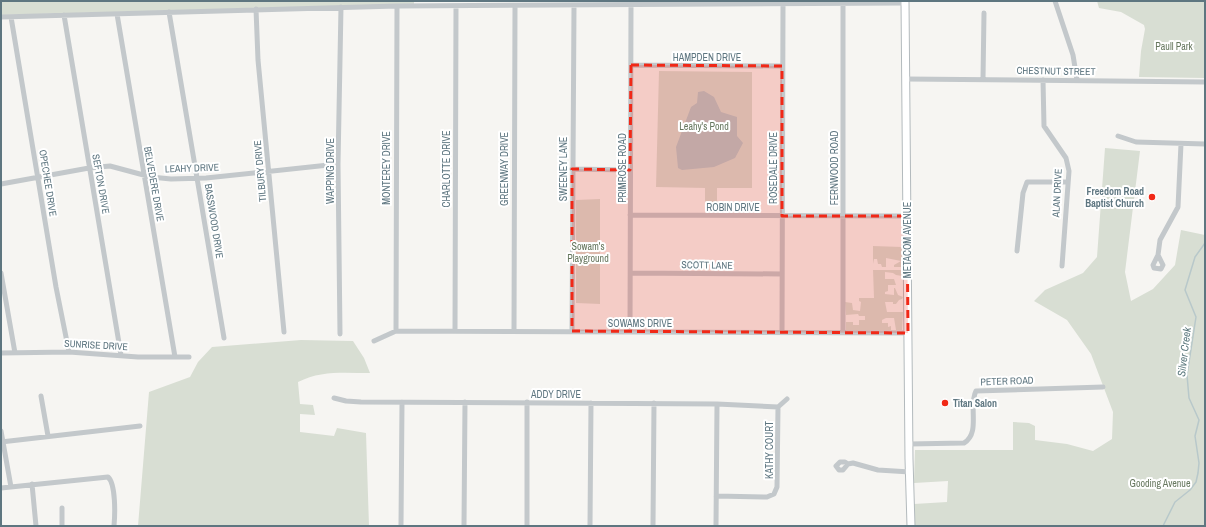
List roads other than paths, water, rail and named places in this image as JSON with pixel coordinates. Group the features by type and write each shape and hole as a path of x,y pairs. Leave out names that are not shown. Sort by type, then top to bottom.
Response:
{"main road":[{"name":"METACOM AVENUE","path":"905,2 910,526"}],"street":[{"path":"1055,1 1073,55 1077,80"},
{"path":"1,17 397,6 843,4 905,2"},
{"name":"ROSEDALE DRIVE","path":"782,332 783,4"},
{"name":"FERNWOOD ROAD","path":"843,4 843,332"},
{"name":"PRIMROSE ROAD","path":"630,332 631,5"},
{"name":"MONTEREY DRIVE","path":"396,331 397,6"},
{"name":"CHARLOTTE DRIVE","path":"455,331 456,6"},
{"name":"GREENWAY DRIVE","path":"514,331 515,6"},
{"name":"SWEENEY LANE","path":"572,331 574,6"},
{"name":"WAPPING DRIVE","path":"340,334 338,164 341,7"},
{"name":"TILBURY DRIVE","path":"256,9 258,60 284,332"},
{"name":"BASSWOOD DRIVE","path":"169,12 224,338"},
{"name":"BELVEDERE DRIVE","path":"117,14 175,357"},
{"path":"983,79 984,14"},
{"name":"SEFTON DRIVE","path":"64,15 121,355"},
{"name":"OPECHEE DRIVE","path":"11,17 56,287 69,352"},
{"name":"HAMPDEN DRIVE","path":"631,65 782,66"},
{"name":"CHESTNUT STREET","path":"906,79 1205,82"},
{"name":"ALAN DRIVE","path":"1043,80 1044,126 1067,162 1068,182 1062,266"},
{"path":"1118,136 1136,142 1205,144"},
{"path":"1158,255 1160,240 1178,207 1181,144"},
{"name":"LEAHY DRIVE","path":"1,184 89,168 115,166 155,178 198,178 338,164"},
{"path":"572,169 630,170"},
{"path":"1017,251 1023,193 1027,182 1068,182"},
{"name":"ROBIN DRIVE","path":"630,215 843,217 907,216"},
{"name":"SCOTT LANE","path":"631,272 782,274"},
{"path":"1,273 15,352"},
{"name":"SOWAMS DRIVE","path":"374,341 396,331 843,332 908,334"},
{"name":"SUNRISE DRIVE","path":"1,353 69,352 189,357"},
{"name":"PETER ROAD","path":"909,444 964,443 968,441 973,432 973,402 976,391 1103,387"},
{"path":"41,396 48,436"},
{"name":"ADDY DRIVE","path":"334,398 346,401 654,403 778,406"},
{"name":"KATHY COURT","path":"716,496 767,497 774,494 777,487 778,406 787,399"},
{"path":"401,526 402,402"},
{"path":"464,526 465,402"},
{"path":"527,402 527,526"},
{"path":"590,526 591,403"},
{"path":"653,526 654,403"},
{"path":"716,526 717,404"},
{"path":"2,442 140,426"},
{"path":"1,431 11,487"},
{"path":"848,464 853,463 891,471 910,472"},
{"path":"1,488 103,476 109,478 113,491 114,526"},
{"path":"32,484 36,526"},
{"path":"62,508 62,526"}],"waterway":[{"name":"Silver Creek","path":"1163,526 1175,502 1190,490 1196,482 1198,473 1199,463 1195,436 1199,420 1189,398 1187,375 1196,317 1185,290 1195,257 1205,243"}],"place":[{"name":"Freedom Road Baptist Church","path":"1152,197"},
{"name":"Titan Salon","path":"945,403"}],"park label":[{"name":"Paull Park","path":"1174,46"},
{"name":"Leahy's Pond","path":"704,126"},
{"name":"Sowam's Playground","path":"588,252"},
{"name":"Gooding Avenue","path":"1160,483"}]}
